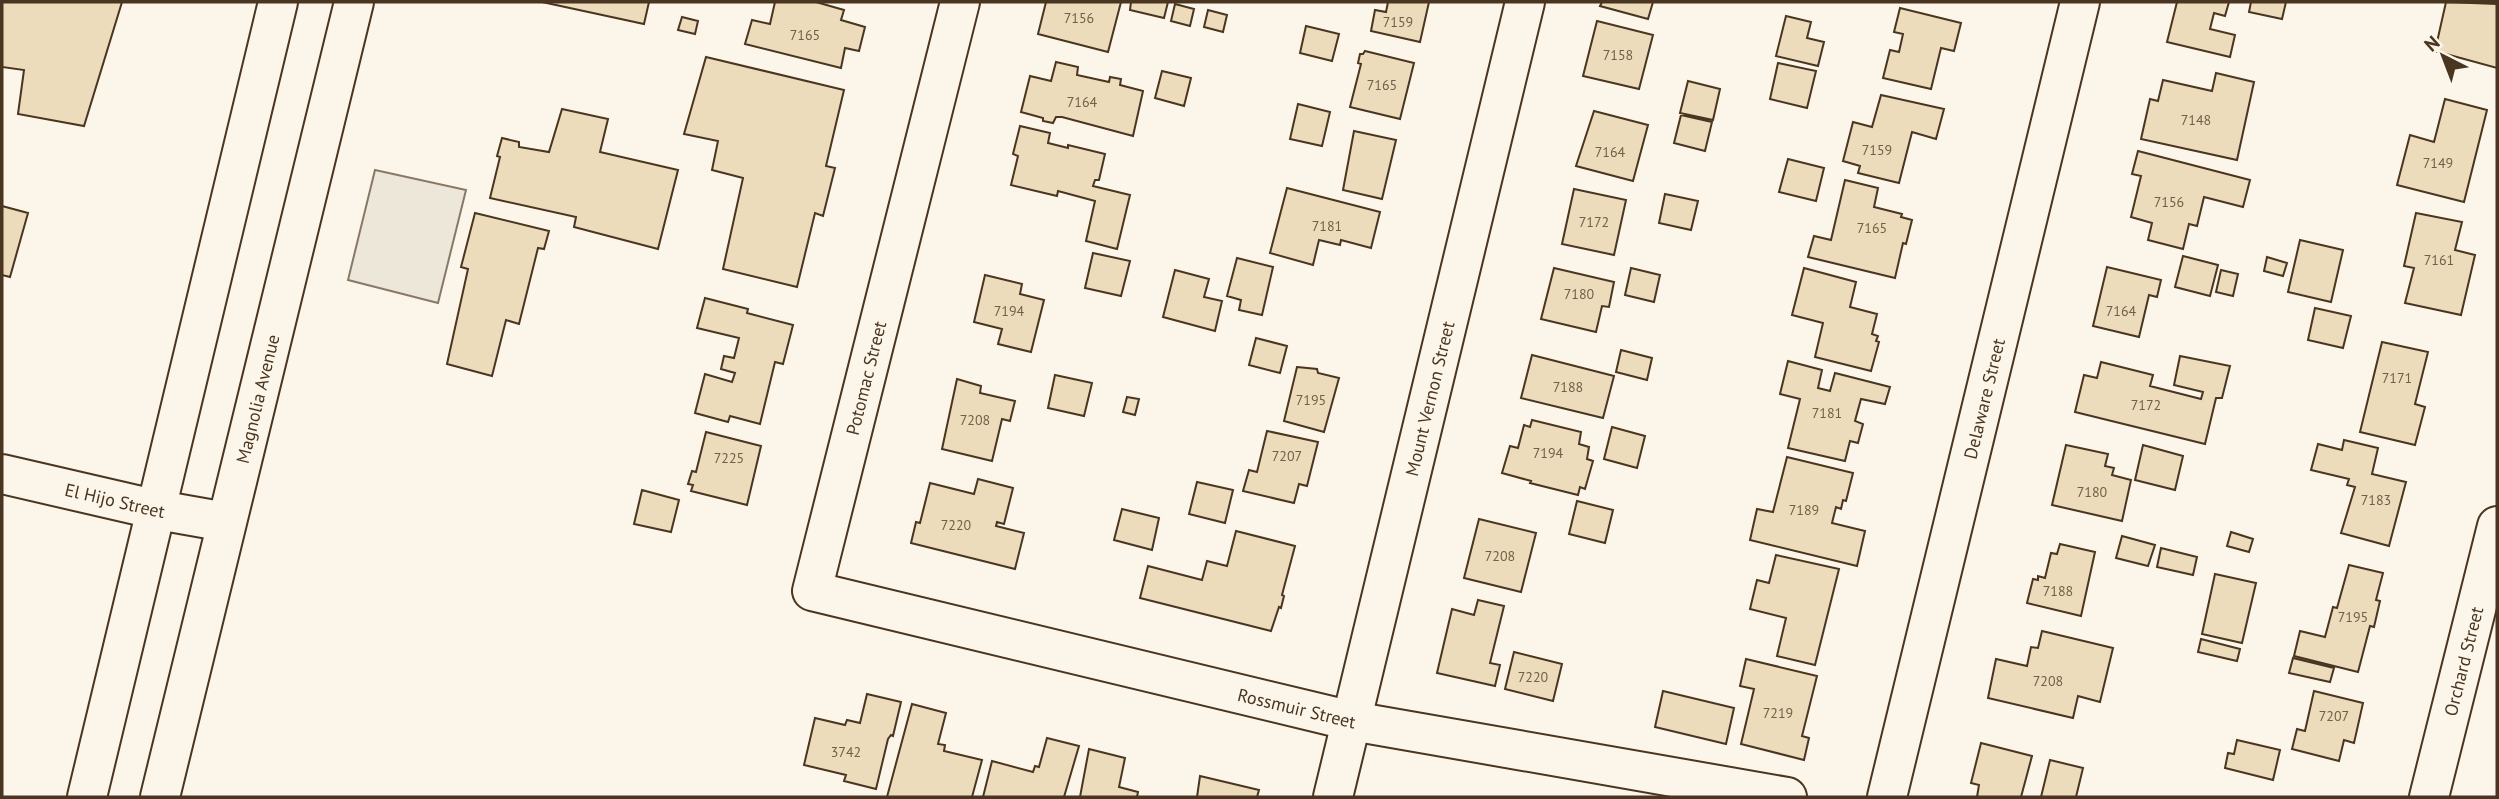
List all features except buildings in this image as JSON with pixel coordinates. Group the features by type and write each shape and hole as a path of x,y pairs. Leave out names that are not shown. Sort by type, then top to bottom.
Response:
{"street":[{"path":"87,797 278,2"},
{"name":"Magnolia Avenue","path":"160,797 354,2"},
{"name":"Potomac Street","path":"812,591 960,2"},
{"name":"Mount Vernon Street","path":"1333,797 1525,2"},
{"name":"Delaware Street","path":"1887,797 2080,2"},
{"name":"El Hijo Street","path":"2,474 158,510 226,522"},
{"name":"Orchard Street","path":"2429,797 2497,526"},
{"name":"Rossmuir Street","path":"812,591 1352,721 1787,797"}],"shaded area":[{"path":"375,170 466,190 438,303 348,280"}]}
